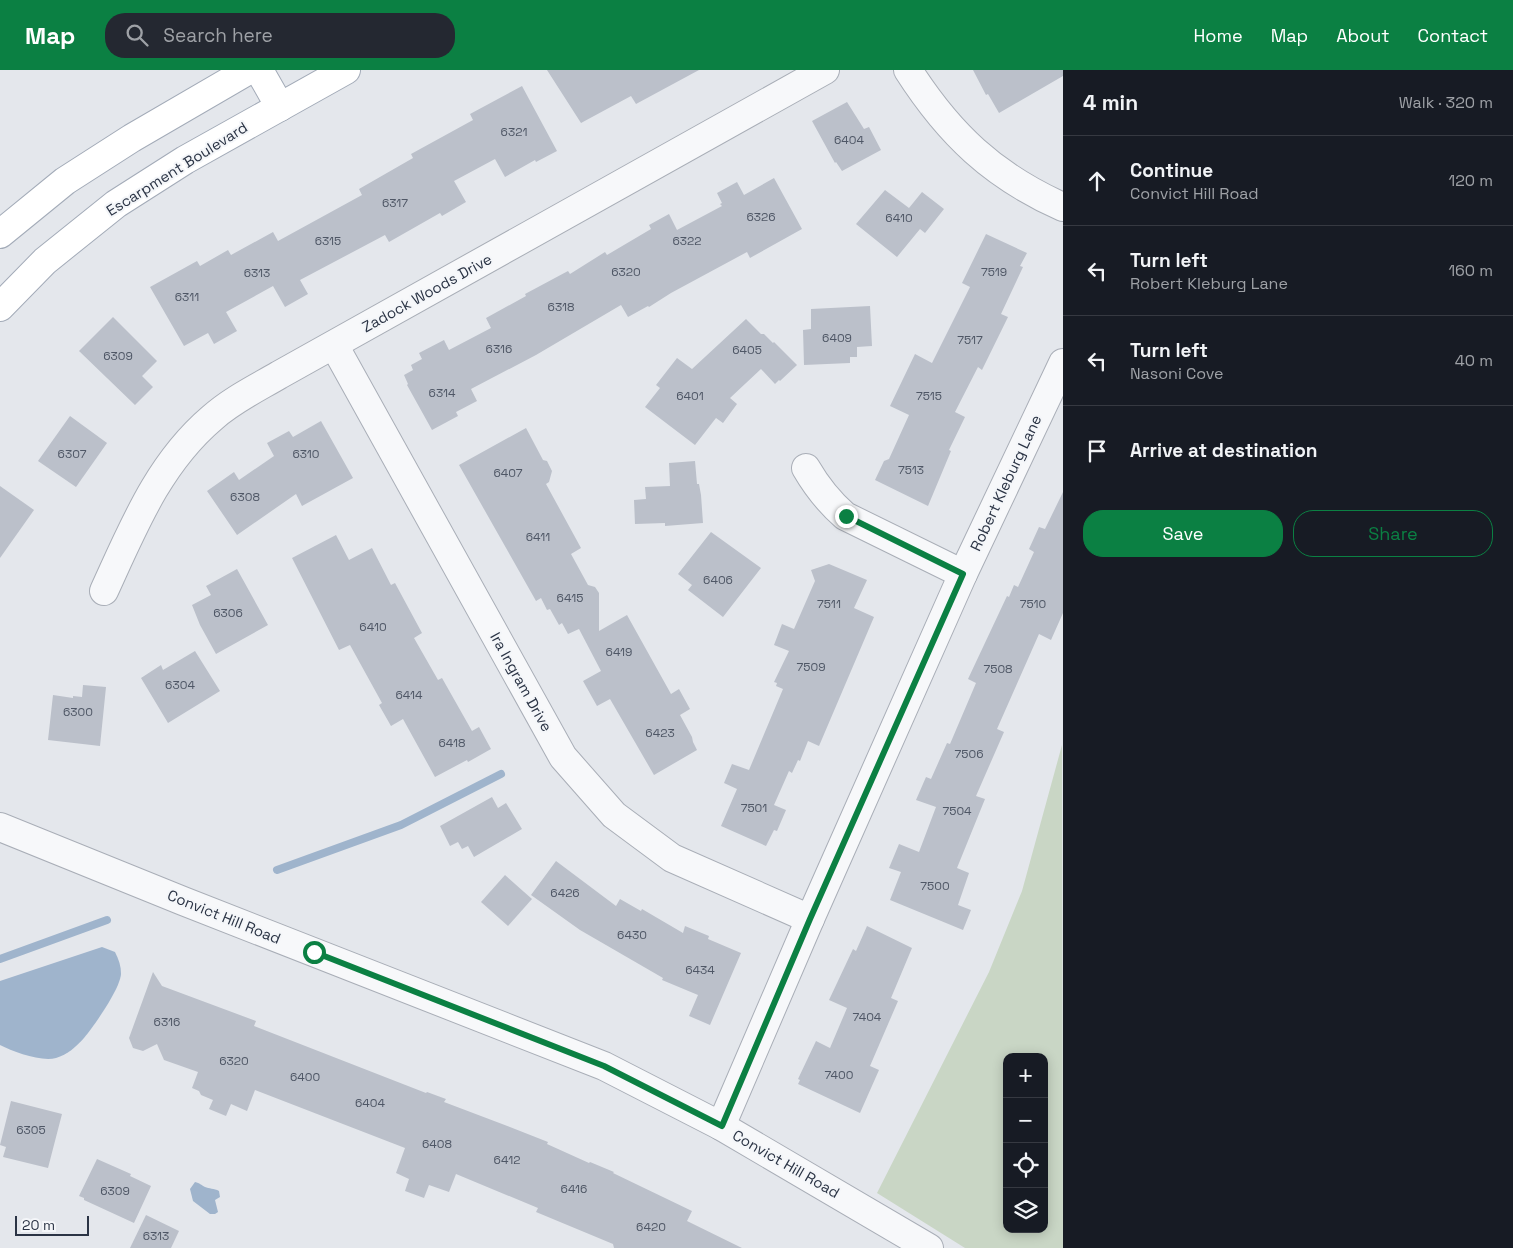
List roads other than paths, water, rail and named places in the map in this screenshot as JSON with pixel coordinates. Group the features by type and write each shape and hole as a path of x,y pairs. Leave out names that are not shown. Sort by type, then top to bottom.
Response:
{"main road":[{"path":"0,234 66,181 132,138 250,70"},
{"path":"259,70 280,107"},
{"name":"Escarpment Boulevard","path":"0,307 45,260 116,204 186,160 346,70"}],"street":[{"name":"Zadock Woods Drive","path":"104,591 154,486 191,437 233,402 825,70"},
{"path":"908,70 927,100 949,127 969,147 989,164 1016,182 1063,207"},
{"name":"Ira Ingram Drive","path":"334,345 563,757 614,815 672,858 810,919"},
{"name":"Robert Kleburg Lane","path":"722,1126 810,919 963,574 1063,363"},
{"path":"806,468 830,504 846,516 963,574"},
{"name":"Convict Hill Road","path":"0,827 604,1066 722,1126 929,1248"}],"water":[{"path":"102,947 115,952 121,968 120,981 100,1016 72,1050 56,1058 43,1059 28,1056 0,1045 0,981"},
{"path":"195,1182 219,1191 220,1197 215,1200 218,1212 210,1214 193,1201 190,1189"}],"waterway":[{"path":"277,870 401,825 501,774"},
{"path":"0,959 107,920"}]}
